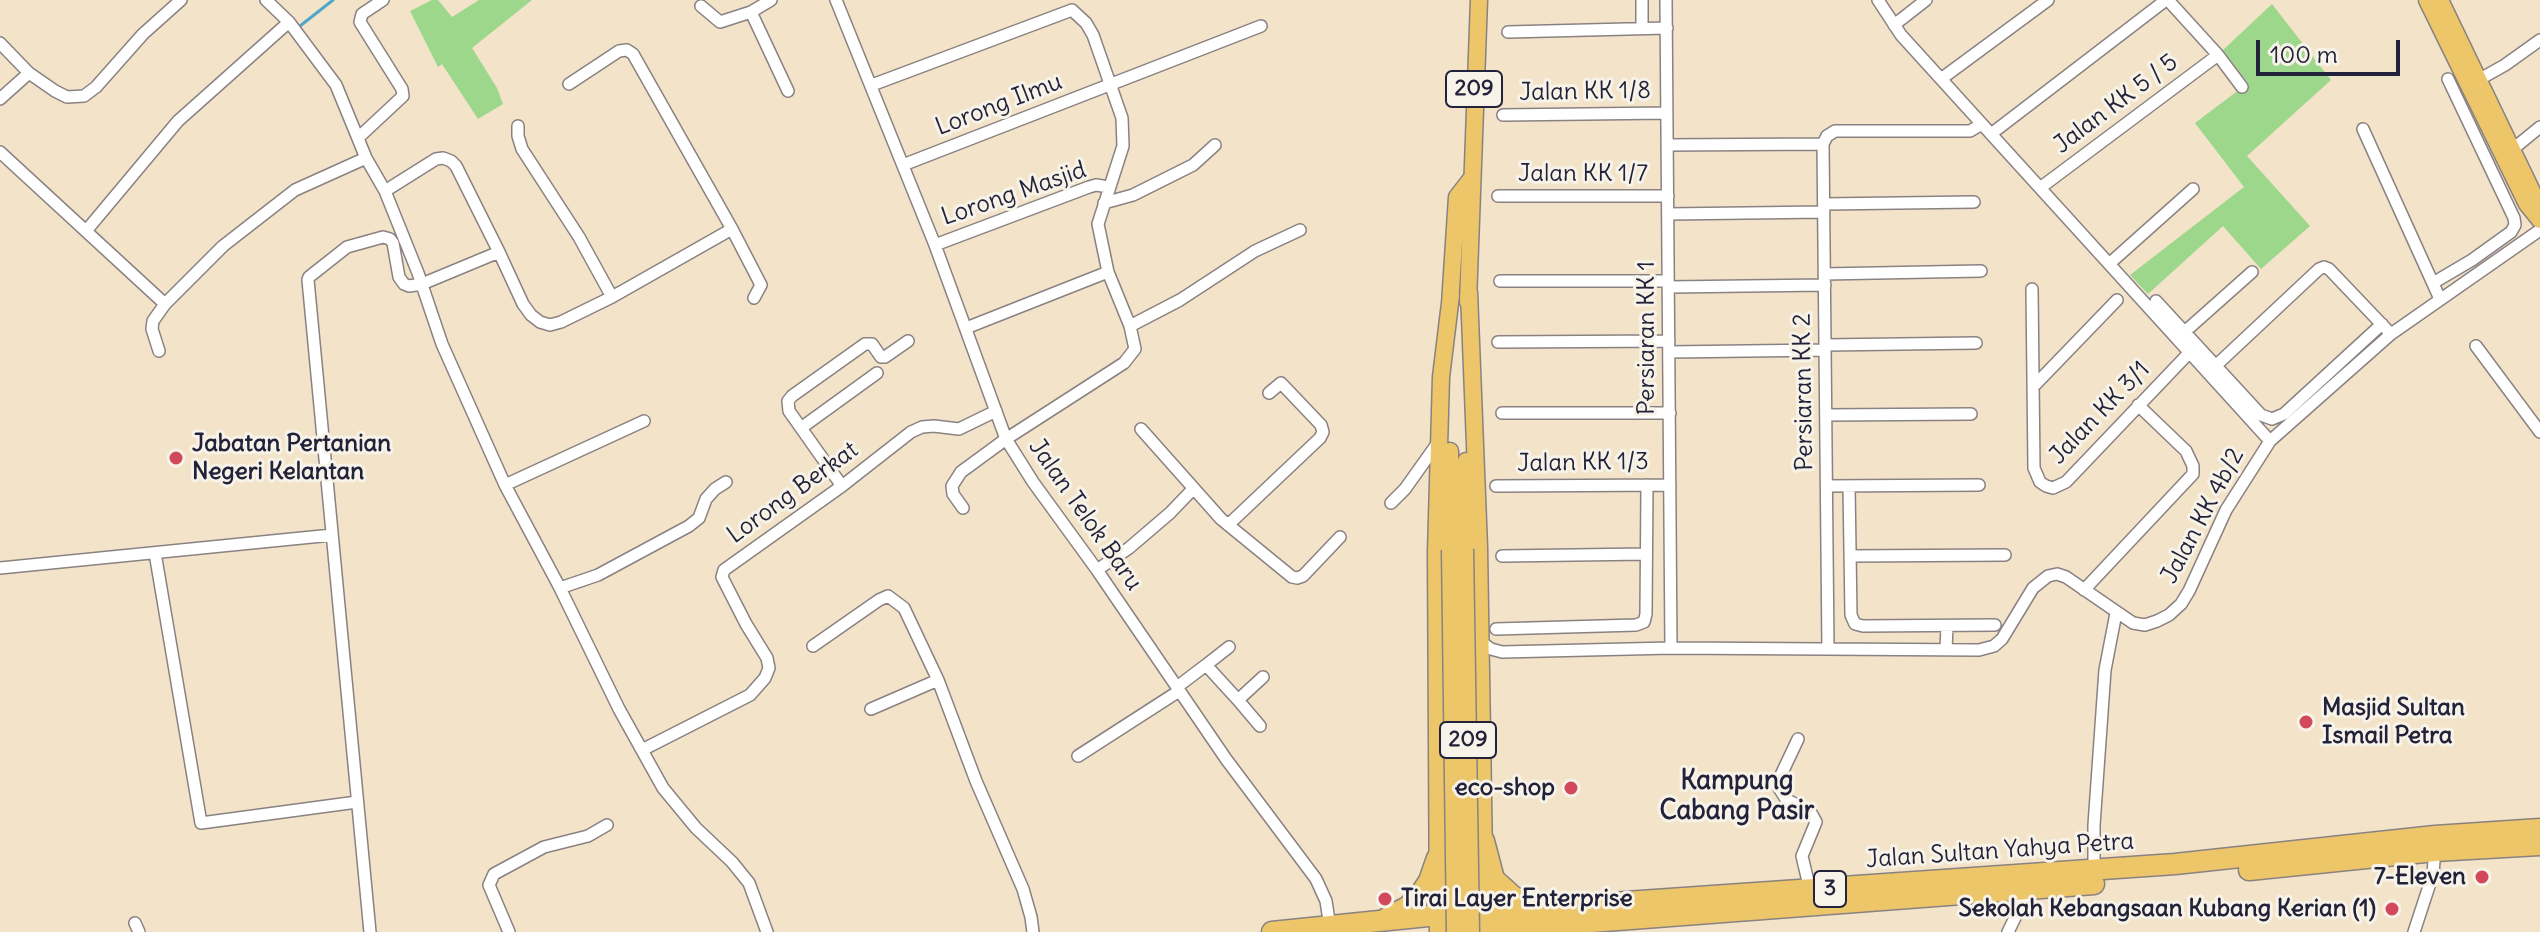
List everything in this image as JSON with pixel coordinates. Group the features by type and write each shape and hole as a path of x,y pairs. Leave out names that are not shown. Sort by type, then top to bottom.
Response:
{"highway":[{"name":"Jalan Sultan Yahya Petra","path":"1457,932 1551,921 2187,876 2540,829"},
{"path":"1484,841 1494,879 1503,889 1551,921"},
{"name":"Jalan Sultan Yahya Petra","path":"1551,921 1810,890 2435,843 2540,845"},
{"path":"1373,922 1407,907 1429,881 1437,858"},
{"name":"Jalan Sultan Yahya Petra","path":"1272,932 1373,922 1482,927"}],"main road":[{"name":"209","path":"1479,0 1457,550 1482,927"},
{"path":"2427,0 2513,149 2540,208"},
{"path":"2440,0 2475,86 2476,119 2527,204 2540,220"},
{"name":"209","path":"1457,932 1457,550 1451,295 1457,197 1471,179"},
{"path":"1469,292 1479,533 1484,841 1482,927"},
{"path":"1438,924 1436,552 1441,377 1451,295"},
{"path":"1438,883 1457,890 1484,869"}],"street":[{"path":"0,43 29,73 67,97 84,96 96,87 143,34 181,0"},
{"path":"266,0 289,22 336,85 366,158 385,191 442,344 505,485 619,709 663,788 696,828 745,877 757,899 767,932"},
{"path":"358,138 403,96 402,89 360,22 362,14 383,0"},
{"path":"701,6 720,22 751,12 771,0"},
{"name":"Jalan Telok Baru","path":"836,0 935,245 1006,439 1226,759 1316,879 1326,901 1330,927"},
{"path":"1642,0 1642,28"},
{"name":"Persiaran KK 1","path":"1666,0 1671,648"},
{"path":"1878,0 1894,25 1941,79 2109,264 2180,335 2272,439"},
{"path":"1894,25 1926,0"},
{"path":"1941,79 2048,0"},
{"path":"1991,134 2167,0 2218,55 2242,87"},
{"path":"872,85 1058,8 1074,5 1093,35 1124,132 1123,146 1098,224 1108,272 1130,326 1135,349 1132,356 961,472 952,486 953,494 963,508"},
{"path":"751,12 788,91"},
{"path":"86,231 178,121 289,22"},
{"name":"Lorong Ilmu","path":"903,165 1261,26"},
{"path":"1508,32 1667,28"},
{"path":"2475,86 2540,40"},
{"path":"2475,86 2507,72 2540,48"},
{"path":"569,84 619,51 627,50 633,54 761,285 754,298"},
{"name":"Jalan KK 5 / 5","path":"2040,188 2218,55"},
{"path":"0,99 29,73"},
{"path":"2433,283 2472,260 2511,232 2515,225 2476,119 2448,79"},
{"name":"Jalan KK 1/8","path":"1503,115 1667,113"},
{"path":"1667,145 1825,140 1835,131 1970,131 1982,124"},
{"path":"518,126 522,149 579,237 612,297"},
{"path":"2513,149 2540,127"},
{"path":"2363,129 2440,299"},
{"name":"Persiaran KK 2","path":"1825,140 1828,649"},
{"path":"1104,203 1119,201 1193,165 1215,145"},
{"path":"0,152 165,304"},
{"path":"159,351 152,324 165,304 223,246 295,190 366,158"},
{"path":"385,191 436,159 451,161 523,304 540,322 550,325 612,297 732,229"},
{"name":"Lorong Masjid","path":"935,245 1089,187 1109,187"},
{"path":"2109,264 2193,189"},
{"name":"Jalan KK 1/7","path":"1498,196 1668,196"},
{"path":"1668,214 1974,202"},
{"path":"1130,326 1180,300 1255,251 1300,230"},
{"name":"Jalan KK 4b/2","path":"1481,642 1502,652 1671,648 1979,650 1994,646 2007,633 2033,588 2048,576 2057,574 2133,623 2145,625 2169,615 2181,604 2226,510 2272,439 2391,334 2540,230"},
{"path":"370,932 308,278 347,247 383,237 393,243 401,281 409,286 422,284 499,252"},
{"path":"2211,369 2322,268 2329,269 2391,334"},
{"path":"1500,281 1668,284 1824,280 1981,271"},
{"path":"966,328 1108,272"},
{"path":"2180,335 2252,272"},
{"name":"Jalan KK 3/1","path":"2032,289 2034,468 2040,482 2053,488 2066,482 2189,353"},
{"path":"2033,387 2117,300"},
{"path":"2156,301 2189,353 2261,415 2272,419 2284,414 2382,324"},
{"path":"842,486 788,406 792,396 865,344 872,344 881,357 885,357 908,341"},
{"path":"1498,342 1825,348 1976,343"},
{"path":"2476,346 2540,432"},
{"path":"801,428 877,373"},
{"path":"1228,525 1323,432 1321,425 1281,383 1269,393"},
{"path":"2084,590 2193,474 2186,451 2138,405"},
{"name":"Lorong Berkat","path":"642,750 750,695 765,678 769,668 767,658 746,624 722,574 724,570 842,486 911,432 934,426 959,429 996,411"},
{"path":"1502,413 1670,413"},
{"path":"1826,415 1971,414"},
{"path":"2272,419 2272,439"},
{"path":"505,485 644,421"},
{"path":"1141,429 1228,525 1292,577 1303,576 1340,537"},
{"path":"1391,503 1405,489 1440,440"},
{"path":"560,588 598,575 689,526 699,518 706,499 726,482"},
{"path":"1496,629 1636,625 1644,622 1647,485"},
{"name":"Jalan KK 1/3","path":"1496,486 1670,485"},
{"path":"1827,486 1979,485"},
{"path":"1849,486 1851,615 1855,624 1995,625"},
{"path":"1097,570 1140,539 1193,489"},
{"path":"0,568 332,535"},
{"path":"155,553 201,823 357,802"},
{"path":"1502,556 1646,554"},
{"path":"1827,564 1850,560 2005,555"},
{"path":"813,646 888,596 904,608 938,680 976,781 1023,889 1033,932"},
{"path":"2094,870 2094,825 2105,670 2116,613"},
{"path":"1946,650 1947,626"},
{"path":"1078,756 1178,689 1229,647"},
{"path":"1481,671 1502,652"},
{"path":"1206,665 1260,726"},
{"path":"1238,700 1263,677"},
{"path":"871,709 938,680"},
{"path":"1798,739 1781,775 1779,788 1786,799 1811,813 1816,822 1802,856 1810,890"},
{"path":"509,932 489,885 494,874 544,847 588,836 607,825"},
{"path":"2414,932 2433,874 2435,843"},
{"path":"2008,932 2029,889"}],"green space":[{"path":"438,0 452,17 479,0 532,0 472,48 497,88 503,104 478,119 442,64 438,67 410,11"},
{"path":"2272,4 2331,80 2247,156 2310,226 2261,269 2223,226 2148,294 2130,275 2244,187 2195,123 2248,83 2223,50"}],"waterway":[{"path":"300,26 333,0"}],"place":[{"name":"Jabatan Pertanian Negeri Kelantan","path":"176,458"},
{"name":"Masjid Sultan Ismail Petra","path":"2306,722"},
{"name":"eco-shop","path":"1571,788"},
{"name":"7-Eleven","path":"2482,877"},
{"name":"Tirai Layer Enterprise","path":"1385,899"},
{"name":"Sekolah Kebangsaan Kubang Kerian (1)","path":"2392,909"}],"district":[{"name":"Kampung Cabang Pasir","path":"1737,797"}]}
